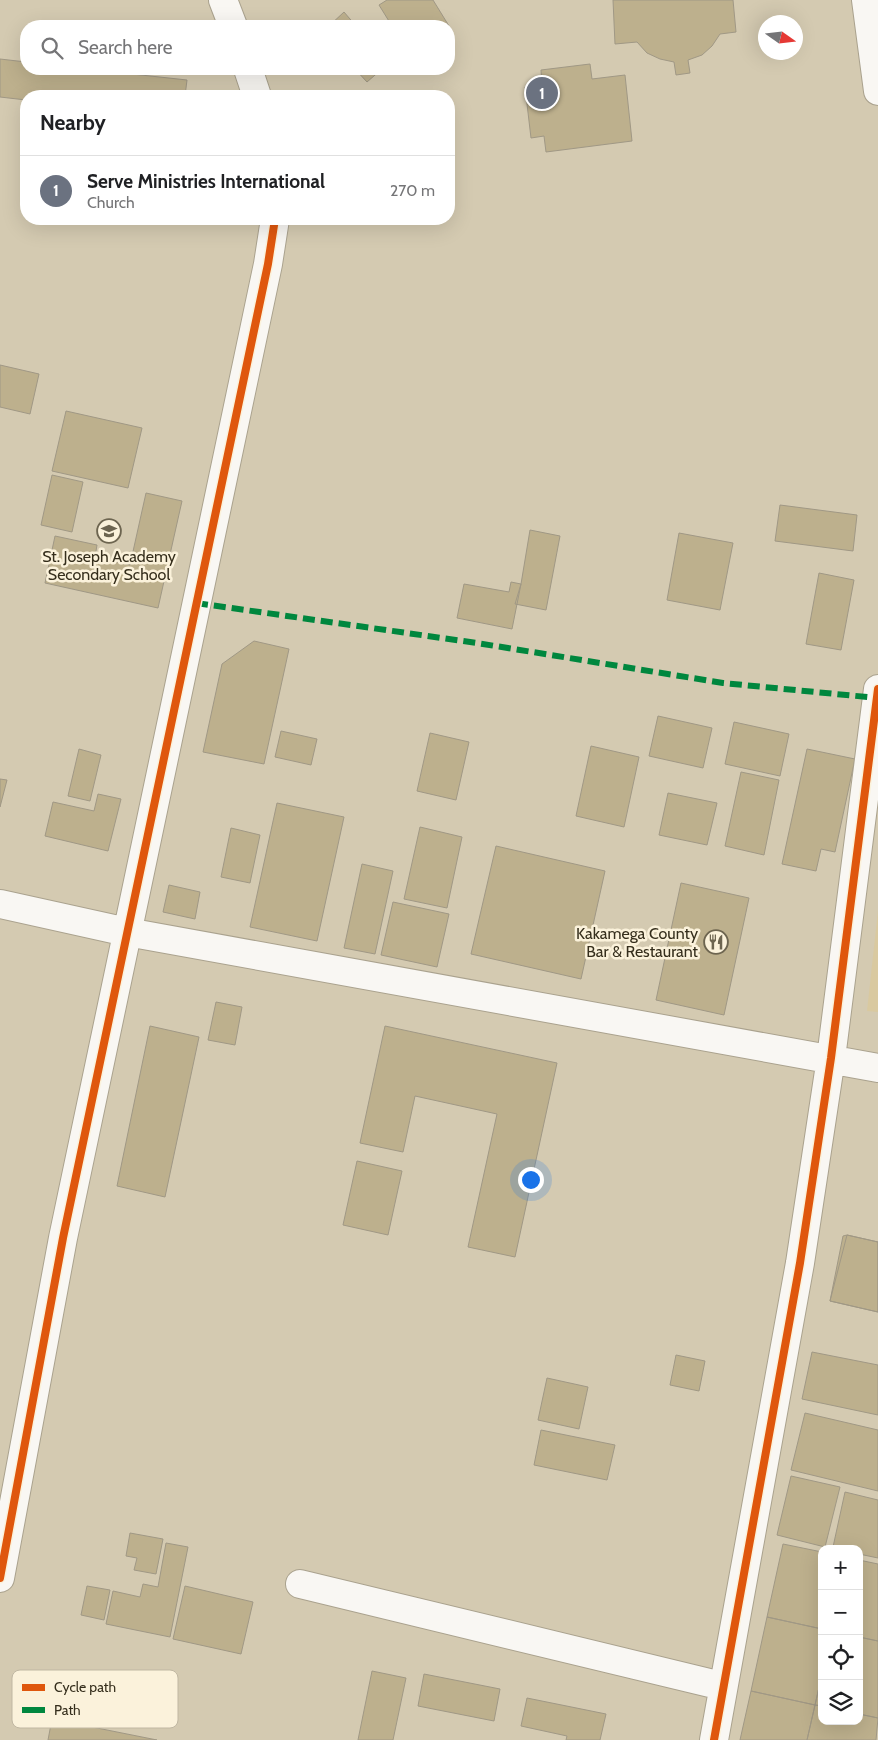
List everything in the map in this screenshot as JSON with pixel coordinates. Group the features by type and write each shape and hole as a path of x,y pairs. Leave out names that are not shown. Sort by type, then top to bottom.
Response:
{"street":[{"path":"223,0 231,20"},
{"path":"866,0 878,91"},
{"path":"250,75 255,90"},
{"path":"0,1578 63,1238 264,284 274,225"},
{"path":"714,1740 722,1686 800,1263 831,1058 878,688"},
{"path":"0,904 128,932 878,1068"},
{"path":"300,1584 722,1686"}],"shaded area":[{"path":"878,911 878,1012 867,1011"}],"building":[{"path":"387,0 433,0 445,20 388,20 379,5"},
{"path":"613,0 733,0 736,32 720,34 712,46 702,55 688,60 690,73 676,75 674,62 660,59 647,53 637,42 615,44"},
{"path":"344,12 351,20 335,20"},
{"path":"0,59 20,61 20,75 141,75 187,80 186,90 20,90 20,99 0,97"},
{"path":"590,64 592,79 625,75 632,141 546,152 544,136 531,138 525,87 542,85 541,70"},
{"path":"361,75 375,75 367,82"},
{"path":"0,365 39,374 30,414 0,407"},
{"path":"66,411 142,428 128,488 52,471"},
{"path":"52,475 83,482 72,532 41,525"},
{"path":"146,493 182,501 158,608 45,583 55,536 97,545 95,557 130,565"},
{"path":"780,505 857,515 853,551 775,541"},
{"path":"530,530 560,536 546,610 515,604 521,584"},
{"path":"679,533 733,543 720,610 667,600"},
{"path":"819,573 854,580 841,650 806,644"},
{"path":"511,582 521,584 512,629 457,618 464,584 509,592"},
{"path":"254,641 289,649 264,764 203,752 222,664"},
{"path":"658,716 712,728 703,768 649,756"},
{"path":"734,722 789,734 780,776 725,764"},
{"path":"281,731 317,739 311,765 275,757"},
{"path":"430,733 469,742 456,800 417,791"},
{"path":"591,746 639,757 624,827 576,816"},
{"path":"79,749 101,755 90,801 68,796"},
{"path":"807,749 855,759 835,852 821,849 816,871 782,864"},
{"path":"741,772 779,780 764,855 725,846"},
{"path":"0,779 7,780 0,807"},
{"path":"668,793 717,803 707,845 659,835"},
{"path":"98,794 121,799 108,851 45,836 53,802 94,811"},
{"path":"277,803 344,817 317,941 250,927"},
{"path":"420,827 462,837 447,908 404,899"},
{"path":"231,828 260,835 250,883 221,877"},
{"path":"496,846 605,871 581,979 471,954"},
{"path":"362,864 393,871 375,954 344,948"},
{"path":"681,883 749,898 724,1015 656,1000"},
{"path":"169,885 200,892 195,919 163,912"},
{"path":"393,902 449,914 437,967 381,955"},
{"path":"216,1002 242,1007 235,1045 208,1040"},
{"path":"150,1026 199,1037 165,1197 117,1186"},
{"path":"385,1026 557,1063 515,1257 468,1247 497,1114 415,1096 403,1152 360,1143"},
{"path":"357,1161 402,1171 388,1235 343,1225"},
{"path":"847,1235 878,1242 878,1312 830,1301 843,1236"},
{"path":"847,1235 878,1242 878,1312 830,1301"},
{"path":"812,1352 878,1365 878,1415 802,1399"},
{"path":"676,1355 705,1361 699,1391 670,1385"},
{"path":"547,1378 588,1387 579,1429 538,1420"},
{"path":"805,1413 878,1430 878,1491 791,1470"},
{"path":"541,1430 615,1445 607,1480 534,1465"},
{"path":"791,1476 840,1487 826,1545 818,1545 777,1535"},
{"path":"845,1492 878,1500 878,1558 863,1555 863,1545 833,1545"},
{"path":"130,1533 163,1539 156,1574 134,1570 137,1558 126,1556"},
{"path":"166,1543 188,1547 170,1637 106,1624 113,1591 140,1597 143,1584 158,1587"},
{"path":"783,1544 818,1551 818,1628 767,1617"},
{"path":"863,1561 878,1564 878,1641 863,1638"},
{"path":"87,1586 110,1590 104,1620 81,1615"},
{"path":"185,1586 253,1602 241,1654 173,1639"},
{"path":"767,1617 818,1628 818,1692 815,1705 751,1691"},
{"path":"863,1638 878,1641 878,1718 863,1715"},
{"path":"372,1671 406,1678 393,1740 358,1740"},
{"path":"424,1674 500,1689 494,1721 418,1706"},
{"path":"751,1691 815,1705 807,1740 740,1740"},
{"path":"818,1692 818,1705 815,1705"},
{"path":"527,1698 606,1714 600,1740 566,1740 567,1736 521,1726"},
{"path":"815,1705 818,1705 818,1725 863,1725 863,1715 878,1718 876,1740 807,1740"},
{"path":"50,1728 97,1728 157,1740 48,1740"}],"marked path":[{"path":"196,603 477,643 723,683 877,698"}],"cycle path":[{"path":"0,1578 63,1238 268,264 274,225"},
{"path":"714,1740 800,1263 831,1058 878,689"}],"place":[{"name":"Serve Ministries International","path":"542,93"},
{"name":"St. Joseph Academy Secondary School","path":"109,531"},
{"name":"Kakamega County Bar & Restaurant","path":"716,942"}]}
